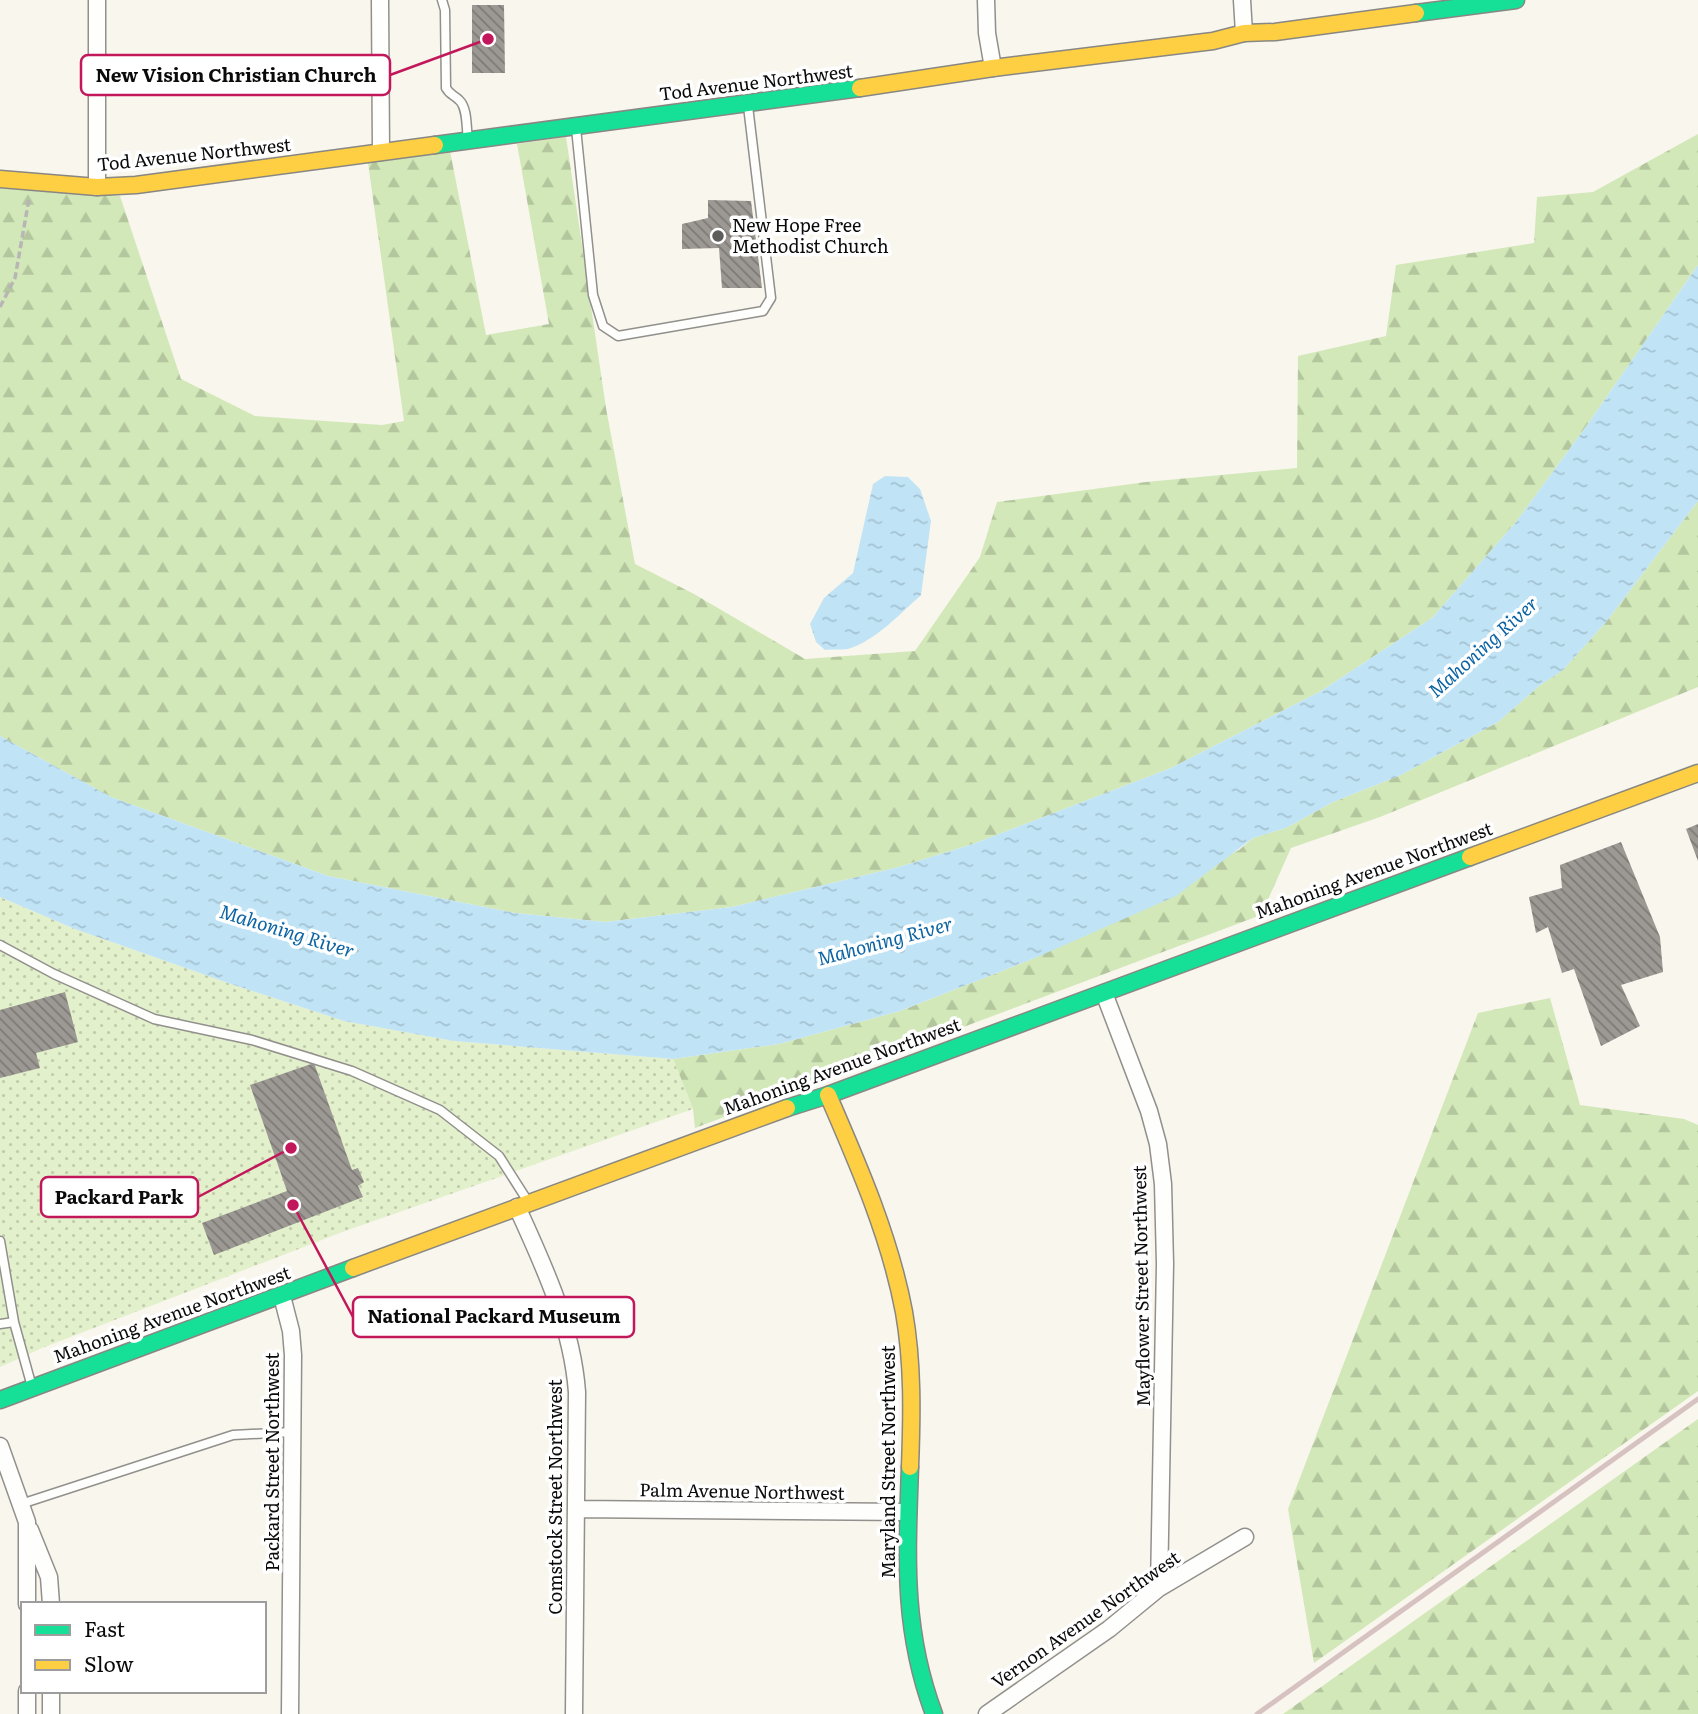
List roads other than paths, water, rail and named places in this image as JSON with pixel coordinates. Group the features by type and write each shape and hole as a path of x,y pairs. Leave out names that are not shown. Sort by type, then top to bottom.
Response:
{"street":[{"path":"97,0 97,187"},
{"path":"380,0 382,152"},
{"path":"986,0 987,33 993,68"},
{"path":"1242,0 1244,33"},
{"name":"Tod Avenue Northwest","path":"0,179 97,187 136,185 993,68 1213,41 1244,33 1275,32 1516,0"},
{"name":"Mahoning Avenue Northwest","path":"0,1400 773,1112 828,1095 1698,773"},
{"name":"Mayflower Street Northwest","path":"1104,993 1149,1111 1161,1162 1165,1264 1159,1588"},
{"name":"Maryland Street Northwest","path":"828,1095 891,1258 903,1306 911,1398 909,1609 912,1642 934,1714"},
{"name":"Comstock Street Northwest","path":"523,1205 537,1252 571,1342 577,1392 574,1714"},
{"name":"Packard Street Northwest","path":"282,1296 291,1331 293,1355 290,1714"},
{"path":"0,1446 49,1577 51,1602"},
{"name":"Palm Avenue Northwest","path":"576,1509 908,1512"},
{"path":"27,1522 27,1602"},
{"name":"Vernon Avenue Northwest","path":"987,1714 1109,1629 1159,1588 1245,1537"},
{"path":"27,1693 27,1714"},
{"path":"51,1693 51,1714"}],"lane":[{"path":"443,0 446,88 461,101 464,108 468,140"},
{"path":"576,126 593,295 603,327 618,336 763,311 771,298 747,103"},
{"path":"0,945 54,974 153,1019 252,1040 352,1071 440,1110 499,1156 523,1205"},
{"path":"0,1241 13,1322 32,1388"},
{"path":"0,1324 13,1322"},
{"path":"21,1504 233,1435 293,1432"}],"water":[{"name":"Mahoning River","path":"1698,265 1698,501 1606,622 1563,670 1539,686 1498,722 1401,775 1333,802 1286,828 1253,838 1176,896 1035,958 900,1011 779,1044 673,1059 454,1041 344,1021 75,929 0,897 0,736 111,797 328,876 515,913 605,922 732,907 899,867 973,844 1171,768 1321,691 1432,618 1516,522"},
{"path":"885,476 908,477 920,489 931,521 921,595 868,640 848,649 825,650 816,642 810,624 824,598 853,573 873,484"}],"railway":[{"path":"1257,1714 1698,1399"}],"place":[{"name":"New Vision Christian Church","path":"488,39"},
{"name":"New Hope Free Methodist Church","path":"718,236"},
{"name":"Packard Park","path":"291,1148"},
{"name":"National Packard Museum","path":"293,1205"}]}
